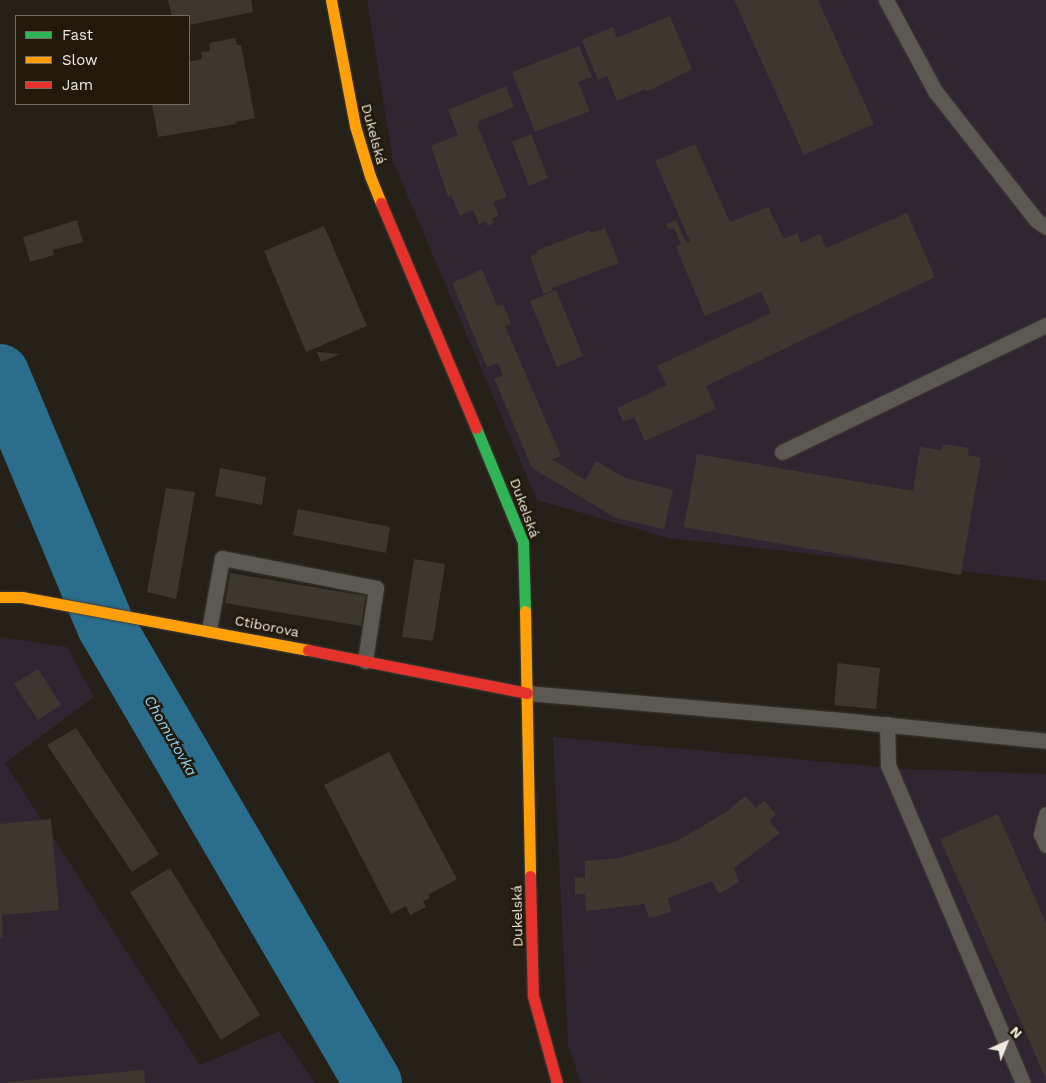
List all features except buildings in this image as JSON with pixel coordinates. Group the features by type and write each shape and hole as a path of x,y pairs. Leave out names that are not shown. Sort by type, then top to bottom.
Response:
{"street":[{"name":"Dukelská","path":"331,0 354,126 370,176 523,542 533,996 557,1083"},
{"name":"Ctiborova","path":"0,597 22,597 209,630 527,693"}],"lane":[{"path":"886,0 935,91 1036,220 1046,227"},
{"path":"782,452 1046,325"},
{"path":"209,630 222,558 376,588 364,661"},
{"path":"527,693 887,724 1046,741"},
{"path":"887,724 888,765 1023,1083"},
{"path":"1046,814 1041,834 1046,845"}],"shaded area":[{"path":"367,0 1046,0 1046,581 669,538 537,500 393,161"},
{"path":"0,637 67,647 94,697 5,763 200,1065 279,1031 315,1083 0,1083"},
{"path":"553,737 904,769 1046,774 1046,1083 581,1083 568,1044"}],"waterway":[{"name":"Chomutovka","path":"0,373 106,626 373,1083"}],"traffic: fast":[{"path":"476,428 523,542 525,611"}],"traffic: slow":[{"path":"331,0 355,126 370,176 381,203"},
{"path":"0,597 22,597 308,650"},
{"path":"525,611 530,876"}],"traffic: jam":[{"path":"381,203 476,428"},
{"path":"308,650 527,693"},
{"path":"530,876 533,996 557,1083"}]}
